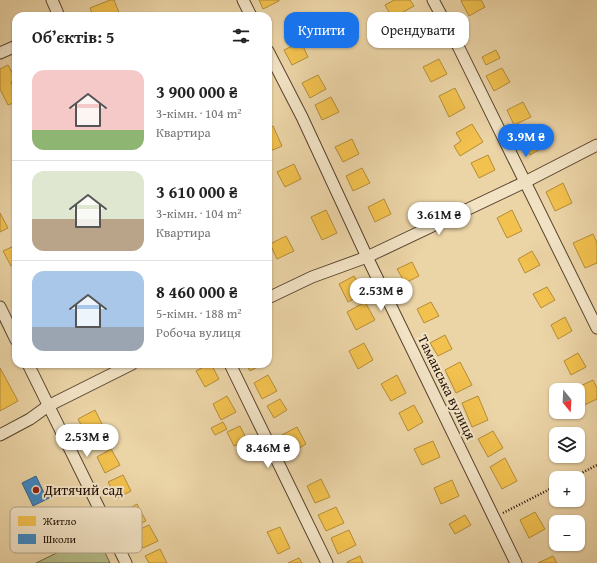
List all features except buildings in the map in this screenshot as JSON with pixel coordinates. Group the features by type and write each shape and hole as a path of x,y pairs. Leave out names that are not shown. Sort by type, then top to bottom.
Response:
{"street":[{"path":"52,0 57,12"},
{"path":"243,0 249,12"},
{"path":"433,0 459,48 597,328"},
{"path":"0,53 12,48"},
{"name":"Таманська вулиця","path":"272,59 302,118 367,257 516,563"},
{"path":"272,296 312,277 367,257 525,182 597,145"},
{"path":"0,307 12,332"},
{"path":"30,368 98,507"},
{"path":"0,435 30,420 48,406 124,368"},
{"path":"232,368 327,563"},
{"path":"121,553 126,563"}],"path":[{"path":"585,471 597,465"},
{"path":"494,518 549,490"}],"green space":[{"path":"57,553 105,553 110,563 36,563"}],"place":[{"name":"Дитячий сад","path":"36,490"}]}
